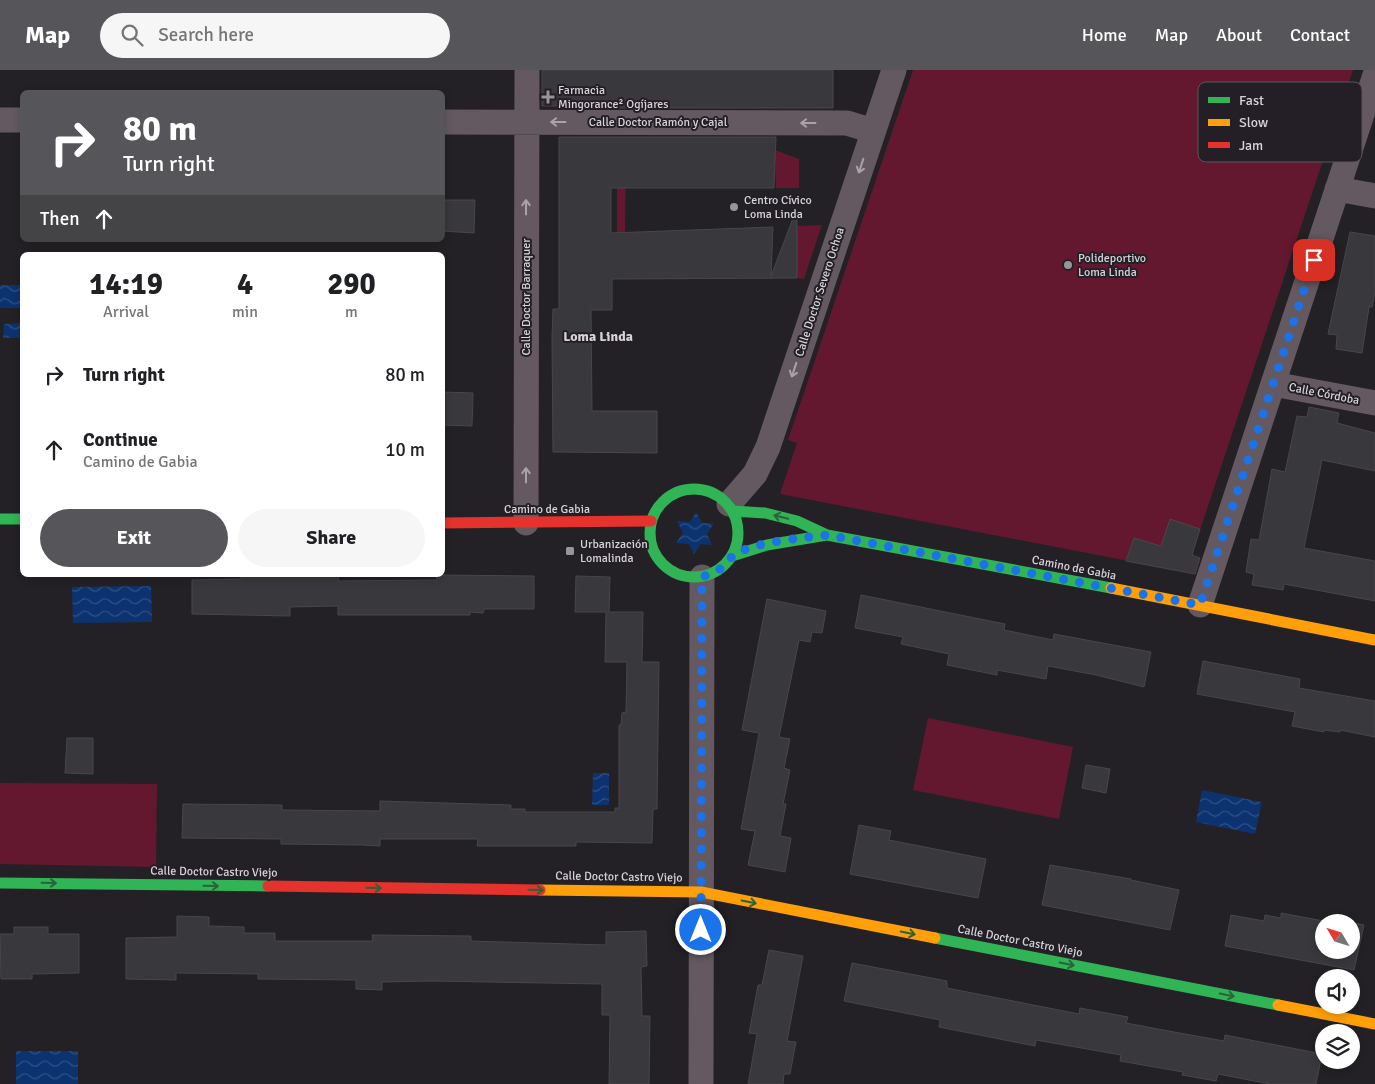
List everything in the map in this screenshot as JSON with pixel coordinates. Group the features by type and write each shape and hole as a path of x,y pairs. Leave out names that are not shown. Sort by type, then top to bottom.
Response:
{"street":[{"name":"Calle Doctor Barraquer","path":"526,70 526,523"},
{"name":"Calle Doctor Severo Ochoa","path":"731,507 755,474 768,447 894,70"},
{"path":"1362,114 1375,75"},
{"path":"0,120 20,120"},
{"name":"Calle Doctor Ramón y Cajal","path":"445,122 847,123 873,131"},
{"path":"1200,605 1346,162"},
{"path":"1337,189 1375,196"},
{"name":"Calle Córdoba","path":"1273,384 1375,404"},
{"path":"692,488 706,490 718,495 731,507 738,522 739,533 737,545 732,556 724,566 714,573 702,577 686,577 672,572 661,563 653,550 649,536 651,521 657,508 666,498 678,491 692,488"},
{"name":"Camino de Gabia","path":"731,507 797,521 827,535 1375,640"},
{"path":"0,518 20,519"},
{"name":"Camino de Gabia","path":"445,522 651,521"},
{"name":"Camino de Gabia","path":"732,556 753,547 827,535"},
{"path":"701,1084 702,577"},
{"name":"Calle Doctor Castro Viejo","path":"0,883 701,892 1375,1024"}],"shaded area":[{"name":"Polideportivo Loma Linda","path":"913,70 1353,70 1349,82 1198,82 1198,162 1322,162 1186,572 780,494 797,443 788,440"},
{"path":"617,144 626,144 625,233 617,279"},
{"path":"775,150 799,159 799,188 776,188"},
{"path":"822,225 804,279 797,278 797,226"},
{"path":"928,718 1073,747 1059,819 913,790"},
{"path":"0,783 157,784 156,867 0,864"}],"water":[{"path":"0,285 20,285 20,308 0,308"},
{"path":"20,323 20,338 3,338 4,324"},
{"path":"696,512 702,523 714,523 707,534 712,545 701,544 694,554 689,544 676,543 683,533 677,521 690,522"},
{"path":"151,586 152,622 73,623 72,587"},
{"path":"593,773 609,773 609,805 592,805"},
{"path":"1202,790 1262,802 1255,834 1196,822"},
{"path":"16,1051 78,1051 78,1084 16,1084"}],"building":[{"path":"542,70 833,70 833,108 559,108 559,106 542,106"},
{"path":"559,137 776,137 774,188 611,188 611,233 773,227 771,276 795,213 797,213 797,278 612,279 612,310 591,310 592,411 657,411 657,453 553,452 553,309 559,309"},
{"path":"445,200 475,200 474,233 445,231"},
{"path":"1350,232 1375,236 1375,292 1372,307 1369,307 1362,353 1336,349 1337,335 1328,334"},
{"path":"445,392 473,393 472,426 445,425"},
{"path":"1309,407 1339,413 1337,423 1375,433 1375,471 1322,460 1304,548 1375,561 1375,601 1284,584 1283,590 1252,585 1254,574 1246,572 1251,539 1259,540 1272,469 1285,472 1297,416 1307,417"},
{"path":"1170,519 1200,529 1192,555 1200,558 1195,574 1126,561 1134,538 1161,546"},
{"path":"445,575 534,576 534,609 484,609 483,613 470,612 470,615 338,615 338,606 290,607 290,616 192,614 192,580 241,579 241,577 339,577 338,581 437,580 436,577 445,577"},
{"path":"576,576 610,577 609,612 643,612 642,662 659,662 657,809 653,809 652,843 576,842 576,846 477,846 478,839 380,839 380,846 281,844 281,839 182,838 183,804 282,805 282,810 380,811 380,801 511,805 511,809 525,809 525,812 615,812 615,808 619,808 619,725 621,725 622,713 626,712 627,662 605,662 606,612 575,612"},
{"path":"861,595 1005,624 1004,630 1053,640 1054,634 1151,652 1144,687 1048,666 1046,679 997,670 997,675 947,665 949,654 901,644 903,637 855,628"},
{"path":"767,599 826,611 822,633 812,632 810,642 799,640 779,737 790,739 784,768 790,770 783,804 786,804 780,836 791,838 785,872 748,865 755,831 741,829 759,733 742,730"},
{"path":"1203,661 1300,679 1299,688 1375,701 1375,737 1340,730 1340,732 1324,730 1324,732 1292,726 1295,712 1197,694"},
{"path":"67,738 93,738 93,774 65,773"},
{"path":"1086,765 1110,769 1106,793 1082,788"},
{"path":"859,825 891,831 889,840 986,859 978,898 850,874"},
{"path":"1050,865 1131,879 1179,890 1170,930 1042,905"},
{"path":"1281,913 1315,919 1315,959 1356,959 1354,969 1225,946 1231,915 1264,921 1265,915 1281,918"},
{"path":"177,916 209,917 209,926 244,927 244,933 275,933 275,941 373,941 372,935 471,936 471,941 606,945 606,932 646,931 647,966 641,967 642,1016 650,1016 649,1084 609,1084 610,1015 602,1015 602,984 382,982 382,990 356,989 356,980 258,979 258,974 176,973 176,980 126,979 126,938 177,937"},
{"path":"1360,924 1364,925 1360,943"},
{"path":"14,927 48,927 48,934 79,934 79,973 32,974 32,979 1,979 0,934 14,934"},
{"path":"769,950 803,956 787,1041 796,1042 790,1074 784,1074 783,1084 748,1084 757,1034 749,1033 758,985 762,985"},
{"path":"852,963 947,981 947,988 1079,1014 1080,1008 1128,1017 1126,1023 1224,1041 1225,1035 1315,1053 1315,1069 1319,1069 1316,1084 1270,1084 1218,1074 1216,1081 1182,1075 1183,1072 1120,1061 1121,1055 1036,1040 1035,1046 939,1027 940,1020 844,1001"}],"traffic: fast":[{"path":"685,489 703,489 719,496 731,508 738,524 738,533 738,542 731,558 719,570 703,577 685,577 669,570 657,558 650,542 650,524 657,508 669,496 685,489"},
{"path":"733,511 765,513 797,521 827,535 1111,588"},
{"path":"0,519 20,519"},
{"path":"732,556 767,545 827,535"},
{"path":"0,883 268,886"},
{"path":"935,938 1278,1005"}],"traffic: slow":[{"path":"1111,588 1375,640"},
{"path":"540,890 701,892 935,938"},
{"path":"1278,1005 1375,1024"}],"traffic: jam":[{"path":"445,523 651,521"},
{"path":"268,886 540,890"}],"place":[{"name":"Farmacia Mingorance² Ogíjares","path":"548,97"},
{"name":"Centro Cívico Loma Linda","path":"734,207"},
{"name":"Polideportivo Loma Linda","path":"1068,265"},
{"name":"Urbanización Lomalinda","path":"570,551"}],"district":[{"name":"Loma Linda","path":"598,336"}],"route":[{"path":"701,930 702,577 714,573 724,566 732,556 753,547 827,535 1200,605 1314,260"}]}
